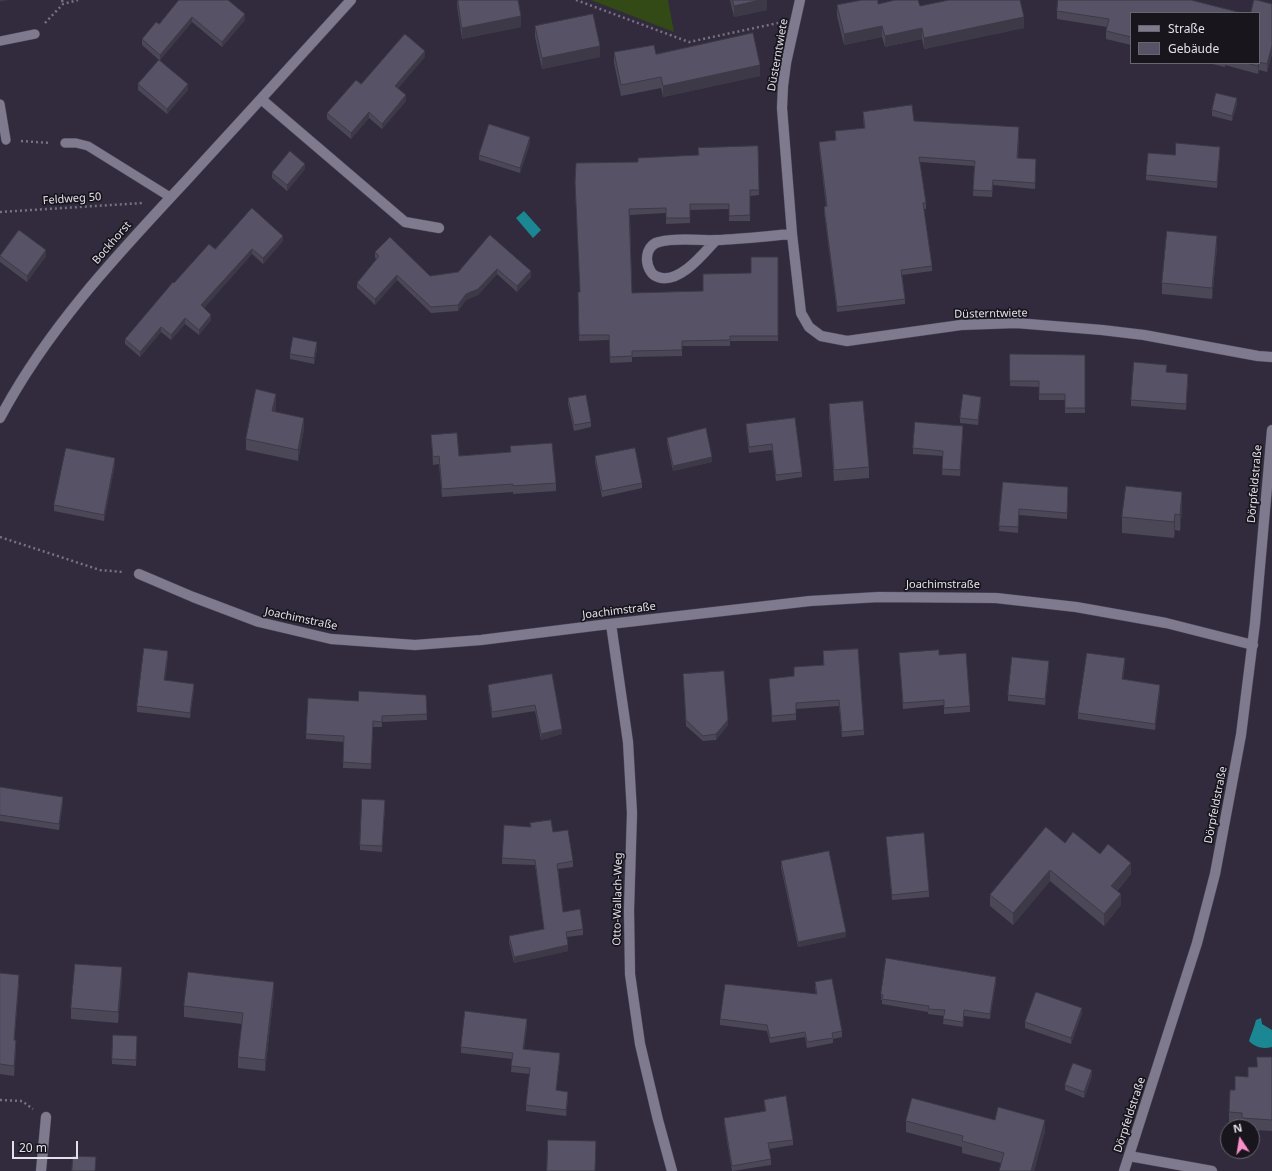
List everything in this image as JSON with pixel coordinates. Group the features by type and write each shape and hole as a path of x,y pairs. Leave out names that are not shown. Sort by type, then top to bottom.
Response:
{"street":[{"name":"Bockhorst","path":"0,418 44,346 72,309 151,217 261,99 350,0"},
{"name":"Düsterntwiete","path":"800,0 783,86 782,108 792,234 802,312 809,327 821,336 847,341 961,325 1016,324 1102,330 1144,335 1258,356 1272,357"},
{"path":"261,99 405,222 439,228"},
{"path":"716,240 697,260 683,272 672,278 660,278 652,274 647,266 646,257 650,248 656,242 666,240 716,240 792,234"},
{"name":"Dörpfeldstraße","path":"1124,1171 1197,943 1215,874 1241,735 1253,645 1272,430"},
{"name":"Joachimstraße","path":"139,574 192,597 259,622 331,639 415,645 481,640 810,601 879,597 996,598 1076,607 1166,623 1253,645"},
{"name":"Otto-Wallach-Weg","path":"611,624 628,742 632,805 629,910 630,974 640,1044 672,1171"},
{"path":"41,1171 46,1117"},
{"path":"1129,1156 1212,1171"}],"lane":[{"path":"0,41 35,34"},
{"path":"0,104 6,140"},
{"path":"65,143 76,143 88,146 170,197"}],"path":[{"path":"62,0 63,4"},
{"path":"35,34 63,4 78,0"},
{"path":"576,0 689,42 782,22"},
{"path":"6,140 65,143"},
{"name":"Feldweg 50","path":"0,212 145,203"},
{"path":"0,537 100,570 139,574"},
{"path":"0,1100 22,1101 46,1117"}],"green space":[{"path":"591,0 668,0 674,32"}],"water":[{"path":"524,211 541,230 533,238 516,218"},
{"path":"1261,1018 1262,1024 1272,1030 1272,1047 1260,1047 1249,1041 1256,1020"}],"building":[{"path":"179,0 228,0 245,14 222,42 192,17 160,55 142,39 156,22 159,24"},
{"path":"458,0 518,0 521,16 462,28"},
{"path":"733,0 760,0 734,6"},
{"path":"862,0 878,0 878,4 895,0 918,0 920,6 949,0 1020,0 1024,17 924,38 922,28 885,36 882,26 844,34 837,5"},
{"path":"1058,0 1191,0 1238,12 1130,12 1130,37 1106,31 1109,19 1057,11"},
{"path":"1254,0 1272,4 1272,46 1267,64 1260,62 1260,12 1251,12"},
{"path":"593,14 600,46 542,58 535,26"},
{"path":"753,33 760,65 663,86 661,77 621,85 614,52 654,45 656,54"},
{"path":"405,34 425,51 395,86 406,95 382,124 369,112 351,133 327,113 356,80 361,84"},
{"path":"159,60 188,84 167,109 138,84"},
{"path":"1216,93 1237,98 1232,116 1212,110"},
{"path":"912,105 914,121 1019,127 1017,158 1036,159 1035,183 993,180 992,191 973,190 975,161 919,157 926,203 923,203 932,266 901,270 905,299 837,307 824,207 827,206 819,142 836,140 835,131 865,128 863,112"},
{"path":"489,124 530,137 520,168 479,155"},
{"path":"1176,143 1220,147 1217,182 1146,175 1148,153 1175,155"},
{"path":"758,146 759,190 750,190 750,215 729,216 729,204 690,204 690,218 666,218 666,208 629,209 632,293 703,291 703,274 751,273 751,257 778,257 778,336 730,336 730,340 682,341 682,350 632,351 632,356 610,357 609,335 579,335 578,292 580,292 575,182 576,163 638,162 638,158 699,155 698,148"},
{"path":"290,151 305,164 287,185 272,173"},
{"path":"252,208 283,236 263,258 252,249 201,305 211,315 199,330 185,318 171,335 161,327 140,352 125,339 173,282 174,283 209,244 215,249"},
{"path":"19,230 46,250 27,276 0,256"},
{"path":"1167,231 1217,236 1212,288 1162,283"},
{"path":"490,235 531,271 517,286 497,269 478,289 466,294 458,305 431,307 397,275 375,299 357,283 379,256 375,252 390,237 430,276 458,272"},
{"path":"293,337 317,342 314,358 290,354"},
{"path":"1010,354 1085,355 1085,408 1065,408 1065,394 1039,394 1039,381 1010,381"},
{"path":"1134,362 1167,365 1166,372 1188,374 1186,404 1131,400"},
{"path":"256,389 276,394 272,411 304,418 298,450 246,439"},
{"path":"963,394 981,397 978,420 960,418"},
{"path":"586,395 591,422 574,425 568,398"},
{"path":"863,401 869,467 834,470 829,404"},
{"path":"795,418 802,472 776,475 772,444 749,447 746,424"},
{"path":"915,422 963,426 960,470 942,469 943,451 913,448"},
{"path":"706,428 712,457 673,466 667,438"},
{"path":"457,433 459,456 511,452 510,446 552,443 556,483 513,486 513,484 442,489 439,456 433,457 431,435"},
{"path":"66,448 115,458 104,515 54,505"},
{"path":"635,448 642,483 602,491 595,456"},
{"path":"1003,482 1068,487 1067,513 1019,509 1018,527 999,526"},
{"path":"1126,486 1182,492 1180,515 1175,514 1174,522 1122,517"},
{"path":"144,648 168,651 164,680 194,684 190,713 137,706"},
{"path":"858,649 864,730 842,732 839,700 796,703 796,714 772,716 769,679 794,676 794,667 824,665 823,651"},
{"path":"939,650 939,655 966,653 970,706 944,708 944,700 903,703 899,653"},
{"path":"1087,653 1125,658 1122,679 1160,685 1155,724 1078,713"},
{"path":"1012,657 1049,661 1045,699 1008,695"},
{"path":"724,671 728,720 716,734 703,736 686,720 683,674"},
{"path":"552,674 562,729 541,734 535,705 492,712 488,685"},
{"path":"359,691 426,695 427,714 382,716 382,722 373,721 371,764 343,762 344,736 306,734 308,698 358,701"},
{"path":"0,787 63,797 59,824 0,815"},
{"path":"362,799 385,800 382,846 360,845"},
{"path":"551,820 553,832 568,830 573,861 557,864 563,912 580,909 583,929 566,932 568,945 514,957 509,936 544,929 535,860 502,858 504,825 531,827 530,823"},
{"path":"1046,827 1065,843 1073,832 1100,854 1108,844 1131,863 1111,886 1121,894 1104,914 1050,870 1013,913 990,895"},
{"path":"924,833 929,891 892,895 886,837"},
{"path":"829,851 846,932 798,942 781,861"},
{"path":"886,958 996,977 990,1014 964,1010 963,1022 943,1019 945,1010 928,1009 929,1006 882,999 883,995 881,994"},
{"path":"75,964 122,967 118,1012 71,1008"},
{"path":"188,972 274,982 265,1060 238,1057 243,1013 184,1006"},
{"path":"0,973 19,975 14,1040 16,1040 14,1066 0,1064"},
{"path":"832,979 842,1031 832,1033 833,1038 807,1042 805,1032 770,1038 767,1025 720,1019 725,984 817,994 815,982"},
{"path":"1036,992 1082,1008 1071,1038 1025,1022"},
{"path":"465,1011 527,1019 523,1049 560,1053 556,1090 568,1092 566,1110 526,1105 530,1068 511,1066 513,1053 461,1047"},
{"path":"113,1035 137,1036 136,1060 112,1059"},
{"path":"1257,1057 1272,1057 1272,1120 1242,1118 1242,1113 1229,1112 1230,1090 1235,1090 1235,1076 1248,1077 1248,1067 1257,1067"},
{"path":"1073,1063 1092,1070 1084,1092 1065,1085"},
{"path":"786,1096 793,1140 768,1143 771,1159 732,1166 724,1118 766,1111 764,1100"},
{"path":"912,1098 995,1120 998,1107 1045,1120 1031,1171 999,1171 1004,1153 962,1141 963,1136 906,1121"},
{"path":"548,1140 596,1141 595,1171 547,1171"},
{"path":"73,1156 96,1157 95,1171 72,1171"}]}
